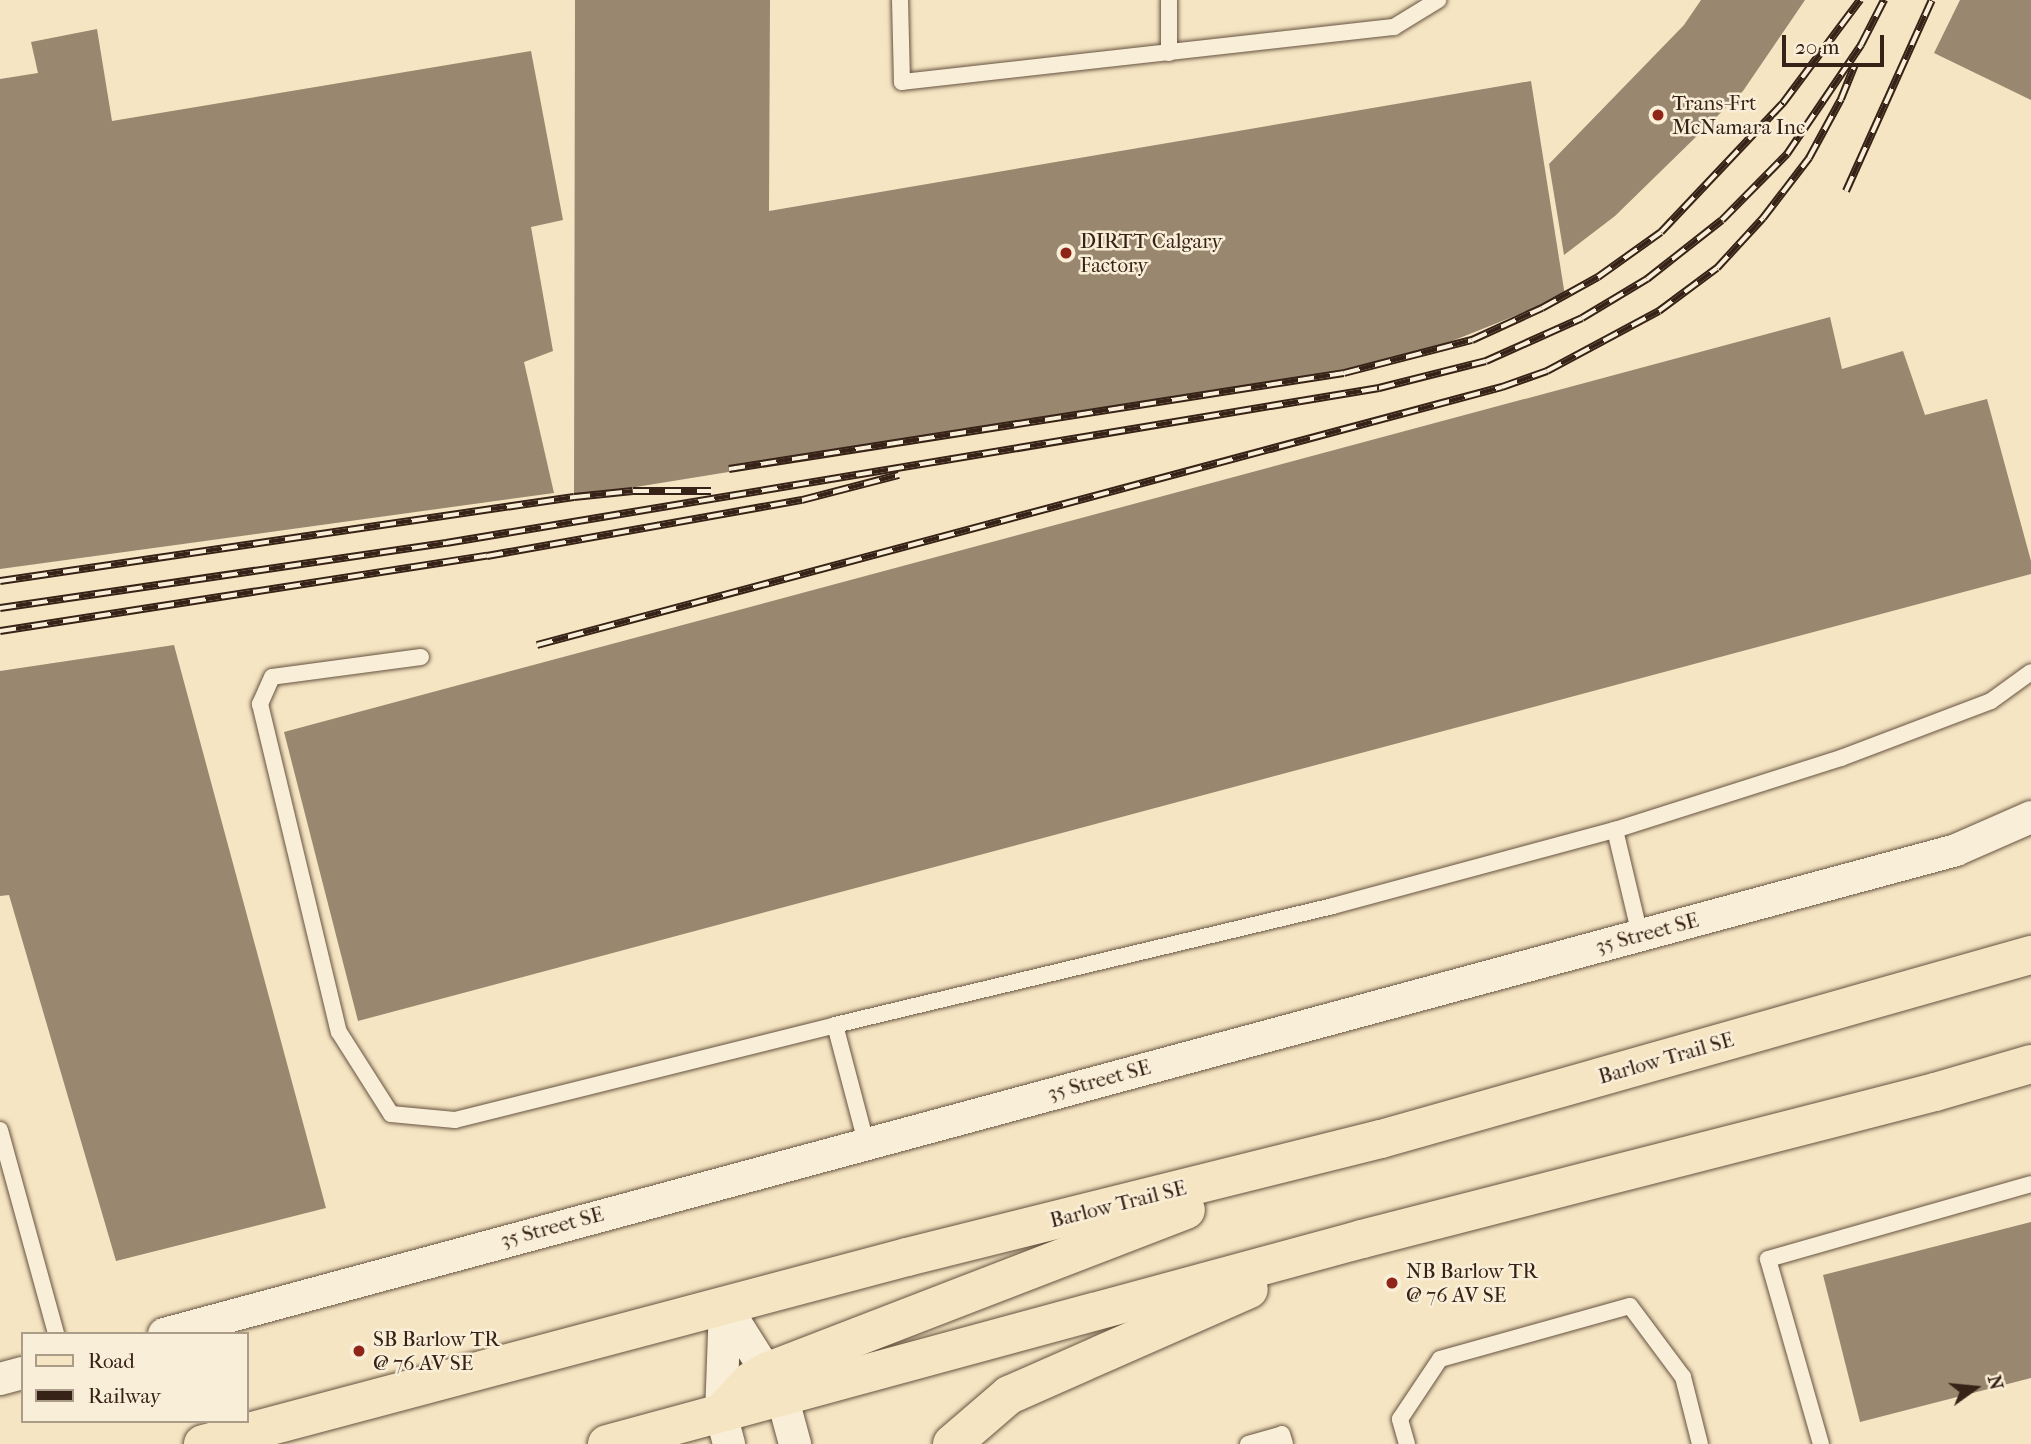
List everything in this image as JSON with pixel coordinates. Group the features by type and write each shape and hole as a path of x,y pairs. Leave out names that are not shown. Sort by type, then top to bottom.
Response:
{"main road":[{"name":"Barlow Trail SE","path":"203,1444 907,1257 1381,1139 2031,955"},
{"path":"774,1384 1362,1239 1935,1092 2031,1064"},
{"path":"1935,1092 2031,1073"},
{"path":"607,1444 725,1429 774,1384 1089,1245 1381,1139"},
{"path":"952,1444 1009,1395 1362,1239"}],"street":[{"name":"35 Street SE","path":"171,1332 866,1142 1956,850 2031,817"},
{"path":"725,1306 774,1384 794,1444"},
{"path":"725,1306 725,1429"},
{"path":"0,1379 21,1374"}],"lane":[{"path":"900,0 902,82 1394,27 1438,0"},
{"path":"1168,53 1169,0"},
{"path":"421,657 272,677 260,704 339,1032 391,1114 455,1120 835,1025 1333,906 1615,830 1841,758 1991,701 2031,672"},
{"path":"1615,830 1640,935"},
{"path":"835,1025 866,1142"},
{"path":"0,1130 55,1332"},
{"path":"1821,1444 1768,1259 2031,1184"},
{"path":"1407,1444 1400,1419 1440,1359 1630,1306 1683,1377 1700,1444"},
{"path":"1248,1444 1282,1434 1285,1444"}],"building":[{"name":"DIRTT Calgary Factory","path":"575,0 770,0 769,211 1531,81 1565,296 1407,359 1285,382 574,497"},
{"name":"Trans-Frt McNamara Inc","path":"1701,0 1805,0 1743,91 1615,216 1564,255 1549,164 1684,25"},
{"path":"1960,0 2031,0 2031,100 1934,53"},
{"path":"97,29 112,121 531,51 563,220 531,227 553,351 524,362 554,493 0,569 0,79 38,73 31,42"},
{"path":"1830,317 1842,369 1903,351 1925,415 1987,399 2031,561 2031,574 358,1021 284,732"},
{"path":"174,645 326,1208 116,1261 9,895 0,896 0,671"},
{"path":"2031,1222 2031,1378 1860,1422 1823,1275"}],"railway":[{"path":"729,469 1344,373 1472,340 1542,308 1598,277 1661,232 1783,103 1860,0"},
{"path":"0,608 446,543 1379,388 1486,361 1582,318 1647,279 1722,220 1787,154 1861,45 1884,0"},
{"path":"1846,191 1932,0"},
{"path":"537,645 1502,387 1547,371 1659,311 1717,268 1763,218 1809,158 1841,99 1855,65"},
{"path":"0,631 487,556 802,500 899,475"},
{"path":"0,581 574,497 633,491 711,491"}],"place":[{"name":"Trans-Frt McNamara Inc","path":"1658,115"},
{"name":"DIRTT Calgary Factory","path":"1066,253"},
{"name":"NB Barlow TR @ 76 AV SE","path":"1392,1283"},
{"name":"SB Barlow TR @ 76 AV SE","path":"359,1351"}]}
